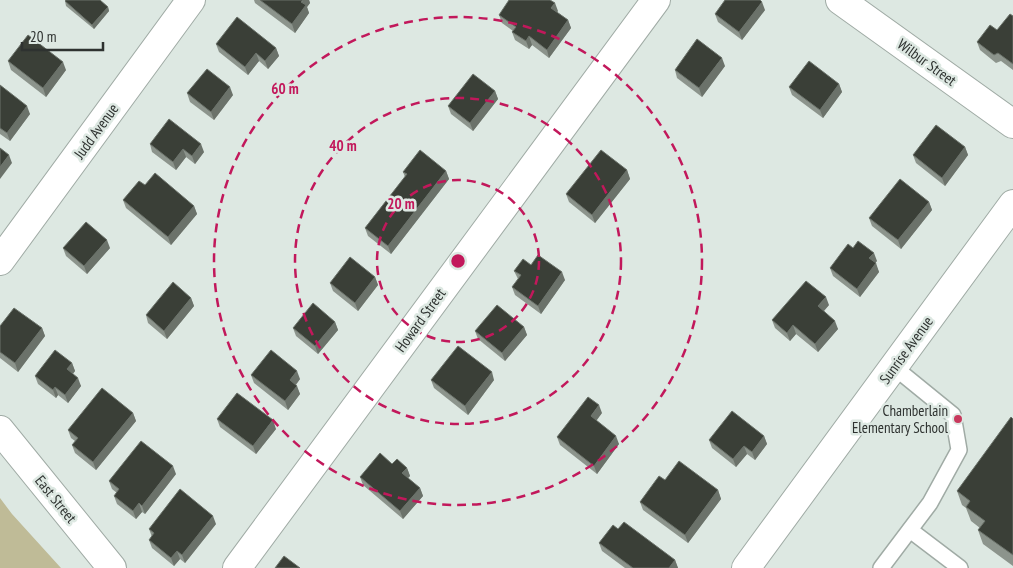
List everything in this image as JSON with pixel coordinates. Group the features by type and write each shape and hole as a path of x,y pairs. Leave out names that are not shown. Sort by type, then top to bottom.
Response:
{"street":[{"name":"Judd Avenue","path":"0,261 191,0"},
{"name":"Howard Street","path":"236,568 656,0"},
{"name":"Wilbur Street","path":"840,0 1013,124"},
{"name":"Sunrise Avenue","path":"746,568 1013,204"},
{"name":"East Street","path":"0,430 112,568"}],"lane":[{"path":"881,568 930,503 959,450 953,415 894,367"},
{"path":"910,530 960,568"}],"shaded area":[{"path":"0,498 12,514 61,568 0,568"}],"building":[{"path":"66,0 100,0 108,7 92,25"},
{"path":"260,0 303,0 301,2 306,5 292,24"},
{"path":"509,0 550,0 555,3 551,8 568,20 547,50 529,36 526,41 512,32 516,27 499,15"},
{"path":"725,0 760,0 762,2 739,32 715,14"},
{"path":"1010,14 1013,16 1013,64 998,53 994,55 977,42 990,25 997,30"},
{"path":"237,17 276,48 265,61 256,53 245,67 216,44"},
{"path":"28,35 63,62 43,88 8,61"},
{"path":"697,39 722,58 699,88 675,70"},
{"path":"809,61 839,84 820,110 789,87"},
{"path":"207,69 230,87 211,112 187,93"},
{"path":"473,74 495,91 470,123 448,106"},
{"path":"0,85 27,106 7,133 0,128"},
{"path":"169,119 201,144 192,156 183,149 173,162 150,144"},
{"path":"936,125 965,147 942,178 913,155"},
{"path":"0,148 9,155 0,167"},
{"path":"420,150 446,171 388,246 365,228 407,174 403,172"},
{"path":"601,150 627,170 592,215 566,194"},
{"path":"155,173 194,206 168,237 123,200 139,181 145,185"},
{"path":"900,179 929,202 898,240 869,218"},
{"path":"86,222 107,240 84,266 63,248"},
{"path":"858,241 874,253 869,258 876,263 857,289 830,268 848,244 853,248"},
{"path":"538,255 562,272 538,306 512,287 521,275 514,271 523,259 531,265"},
{"path":"350,257 375,277 355,303 330,283"},
{"path":"806,281 826,297 818,306 835,321 815,344 793,325 787,333 772,320"},
{"path":"173,282 191,298 164,331 146,315"},
{"path":"313,303 335,322 315,346 293,328"},
{"path":"497,305 524,327 502,353 475,331"},
{"path":"14,308 42,328 15,363 0,352 0,326"},
{"path":"458,346 492,372 465,406 431,380"},
{"path":"55,350 72,363 67,369 78,378 65,395 55,387 53,390 35,376"},
{"path":"271,350 297,371 290,380 297,386 285,401 251,375"},
{"path":"102,388 133,413 93,462 72,445 78,438 68,430"},
{"path":"237,393 273,420 253,446 217,419"},
{"path":"588,397 599,405 591,416 616,436 594,466 557,437"},
{"path":"732,411 764,436 752,452 744,446 733,459 709,440"},
{"path":"1011,417 1013,419 1013,555 978,530 985,521 966,507 970,501 957,491"},
{"path":"141,441 173,466 142,506 139,503 133,511 114,496 119,489 109,481"},
{"path":"380,453 392,464 397,459 407,468 402,473 420,488 400,511 360,477"},
{"path":"679,461 718,490 685,535 640,502 659,476 665,480"},
{"path":"180,489 213,516 182,555 177,551 171,558 149,540 154,533 149,529"},
{"path":"624,522 675,560 669,568 633,568 599,543 613,525 618,529"},
{"path":"284,556 300,568 275,568"}],"place":[{"name":"Chamberlain Elementary School","path":"958,419"}]}
